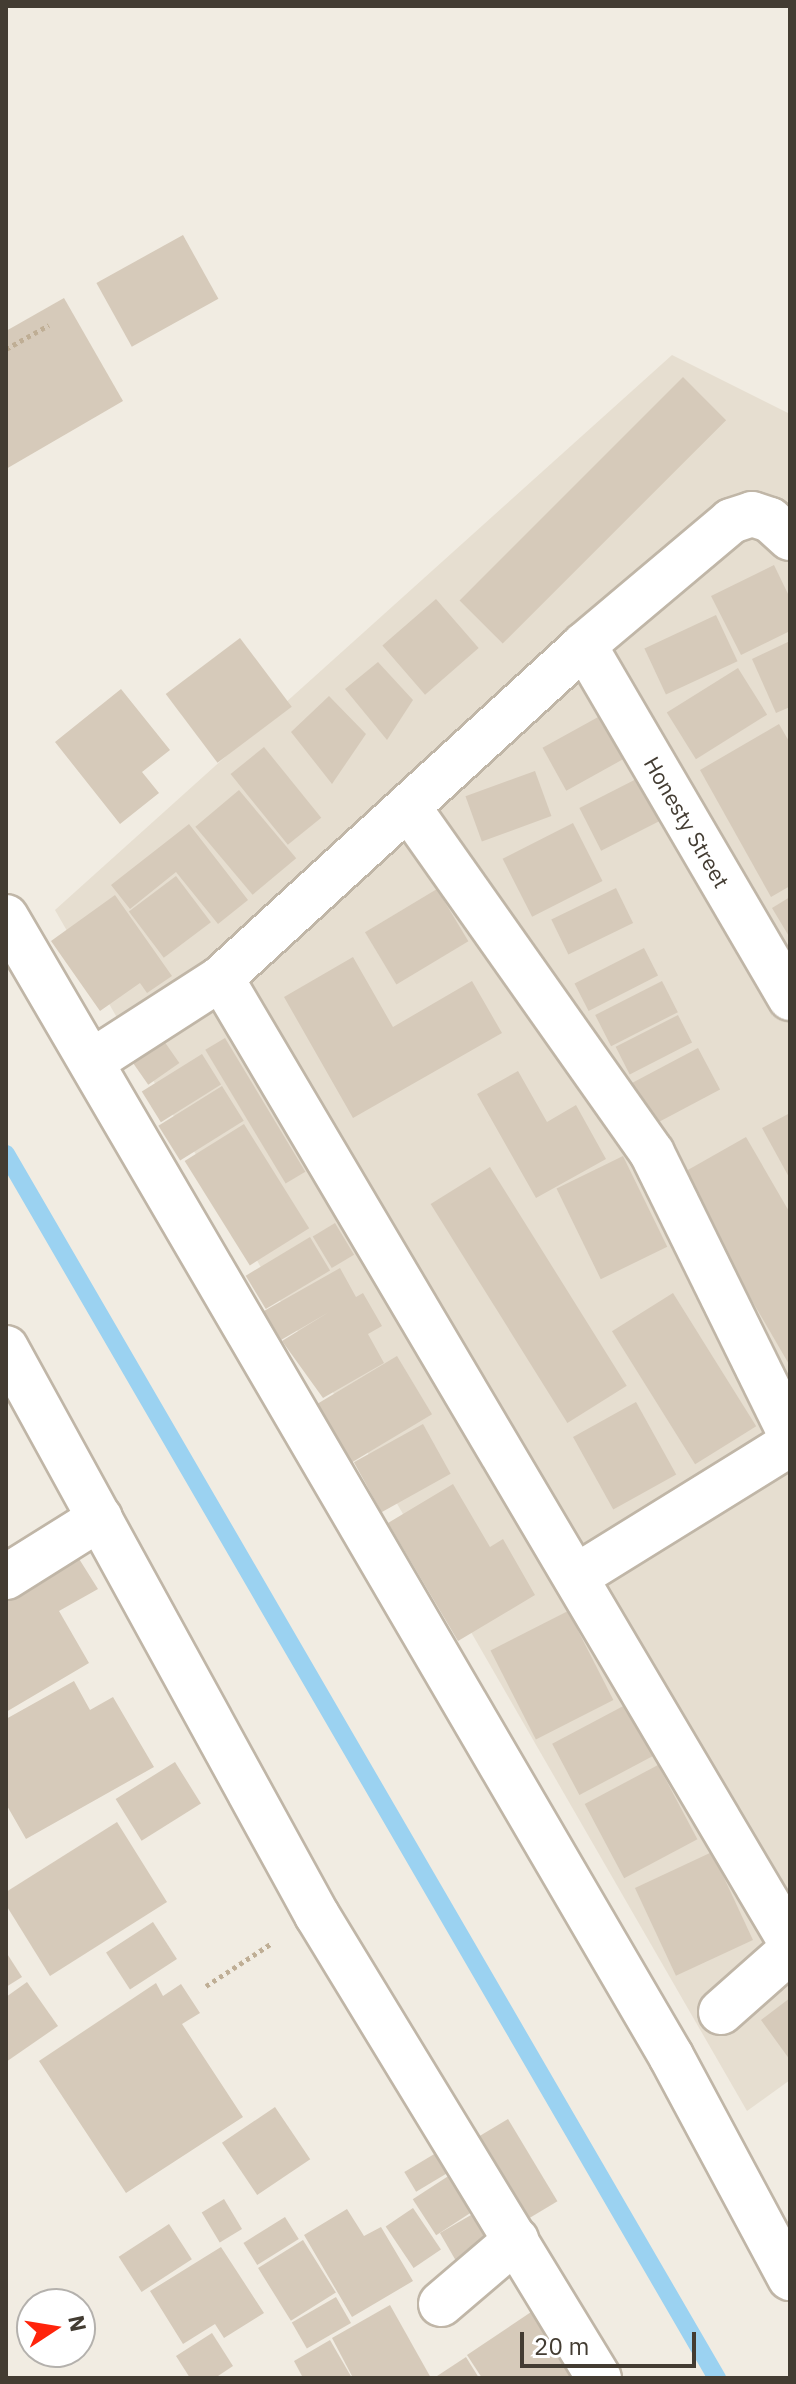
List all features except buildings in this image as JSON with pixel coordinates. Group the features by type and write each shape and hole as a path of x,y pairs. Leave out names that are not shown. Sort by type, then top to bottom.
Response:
{"street":[{"path":"94,1060 221,978 584,645 731,521 752,514 770,520 790,538"},
{"name":"Honesty Street","path":"584,645 790,998"},
{"path":"408,807 652,1153 790,1434"},
{"path":"6,917 94,1060 671,2056 790,2278"},
{"path":"221,978 790,1941"},
{"path":"6,1348 317,1915 599,2378"},
{"path":"577,1576 790,1444"},
{"path":"6,1577 100,1518"},
{"path":"721,2012 790,1951"},
{"path":"441,2304 516,2240"}],"path":[{"path":"6,349 49,325"},
{"path":"206,1986 317,1915"}],"shaded area":[{"path":"672,355 790,414 790,2080 747,2111 55,910"}],"waterway":[{"path":"6,1154 717,2378"}]}
